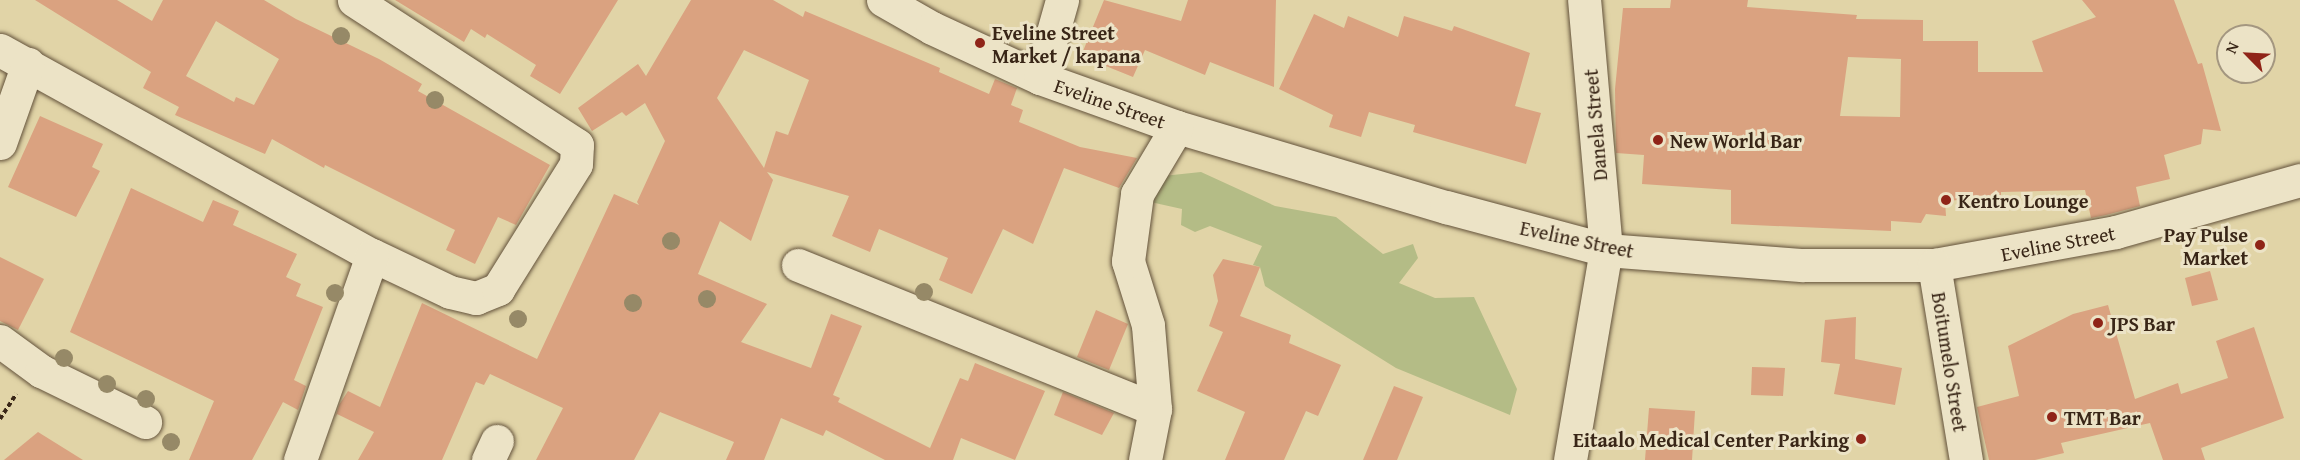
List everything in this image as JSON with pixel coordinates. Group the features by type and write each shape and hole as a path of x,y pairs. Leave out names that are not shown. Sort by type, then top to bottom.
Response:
{"street":[{"path":"0,143 14,57 372,255 450,292 476,298 498,289 576,164 577,145 354,0"},
{"name":"Eveline Street","path":"883,0 932,28 1040,78 1177,127 1446,207 1606,250 1803,265 1934,265 2116,232 2300,180"},
{"path":"1040,78 1062,0"},
{"name":"Danela Street","path":"1570,460 1606,250 1584,0"},
{"path":"1144,460 1155,409 1148,325 1128,261 1137,194 1177,127"},
{"path":"300,460 372,255"},
{"path":"798,265 1155,409"},
{"name":"Boitumelo Street","path":"1934,265 1966,460"},
{"path":"0,341 41,372 145,422"}],"green space":[{"path":"1201,172 1275,206 1336,217 1383,254 1413,244 1418,258 1399,283 1435,298 1474,297 1517,389 1510,415 1396,368 1265,286 1260,267 1253,265 1262,246 1210,226 1195,232 1181,225 1182,209 1146,201 1163,176"}],"building":[{"path":"35,0 117,0 152,21 163,0 264,0 296,19 379,59 422,84 418,91 550,165 516,225 498,217 475,264 446,250 455,230 325,165 324,168 272,139 265,154 175,115 179,107 143,88 151,72","holes":["216,21 279,59 254,105 236,97 234,102 186,76"]},
{"path":"395,0 618,0 560,94 530,76 536,65 487,34 485,38 471,29 464,42"},
{"path":"691,0 773,0 803,17 805,11 940,68 939,72 989,94 995,79 1017,88 1011,105 1023,110 1019,122 1080,147 1137,158 1119,188 1064,168 1033,244 1003,229 972,294 939,280 948,258 879,229 870,252 832,236 849,196 767,172 773,180 751,241 720,221 698,274 767,304 741,342 811,368 831,314 862,326 833,395 840,398 838,402 930,448 960,378 968,381 975,363 1045,391 1015,460 961,438 953,460 885,460 826,430 823,436 781,418 764,460 726,460 734,442 660,412 634,460 536,460 563,408 490,374 484,385 476,382 442,460 358,460 374,432 337,414 335,418 339,405 348,391 380,407 422,303 537,359 614,194 639,205 637,202 665,141 645,103 626,116 622,112 592,131 578,108 638,64 646,76","holes":["744,50 809,80 788,135 776,131 764,168 717,98"]},
{"path":"1104,0 1181,21 1188,0 1276,0 1274,87 1210,62 1205,75 1145,50 1133,77 1081,56"},
{"path":"1671,0 1748,0 1747,7 1857,15 1856,19 1923,20 1923,41 1978,41 1978,72 2043,72 2032,41 2096,17 2082,0 2174,0 2198,64 2202,63 2221,131 2203,129 2201,144 2164,155 2170,179 2136,187 2140,206 2091,218 2085,190 2001,192 2001,197 1945,201 1946,216 1926,214 1921,223 1891,221 1891,231 1731,224 1731,190 1642,184 1644,155 1616,153 1615,89 1623,8 1670,8","holes":["1848,57 1901,59 1900,117 1840,116"]},
{"path":"1314,14 1344,28 1348,16 1398,37 1404,16 1452,31 1454,26 1530,53 1515,106 1541,113 1526,164 1413,132 1415,125 1369,112 1361,137 1329,127 1333,115 1279,89"},
{"path":"40,116 103,144 92,167 100,171 76,217 8,187"},
{"path":"131,188 203,222 213,200 239,211 233,225 297,254 286,277 301,284 296,296 323,307 294,380 306,386 298,410 283,402 252,460 189,460 214,401 70,332"},
{"path":"0,257 44,279 18,330 0,321"},
{"path":"1223,259 1260,267 1240,316 1291,335 1289,343 1341,365 1318,416 1306,411 1284,460 1225,460 1245,412 1197,391 1223,332 1209,326 1218,301 1213,275"},
{"path":"2210,271 2218,300 2192,306 2185,278"},
{"path":"2108,305 2135,399 2178,383 2181,394 2228,378 2216,341 2254,327 2284,418 2201,448 2205,460 2163,460 2150,423 2061,443 2064,453 2035,460 1989,460 1977,407 2019,396 2008,346 2073,314"},
{"path":"1096,310 1128,324 1109,370 1077,357"},
{"path":"1856,317 1855,359 1902,368 1895,405 1834,394 1840,364 1821,362 1825,320"},
{"path":"1752,367 1785,368 1783,396 1751,395"},
{"path":"1394,386 1423,397 1397,460 1363,460"},
{"path":"1063,392 1114,413 1102,435 1054,415"},
{"path":"1649,408 1695,411 1692,460 1645,460"},
{"path":"38,432 83,460 4,460"}],"place":[{"name":"Eveline Street Market / kapana","path":"980,43"},
{"name":"New World Bar","path":"1658,140"},
{"name":"Kentro Lounge","path":"1946,200"},
{"name":"Pay Pulse Market","path":"2260,245"},
{"name":"JPS Bar","path":"2098,323"},
{"name":"TMT Bar","path":"2052,417"},
{"name":"Eitaalo Medical Center Parking","path":"1861,439"}]}
